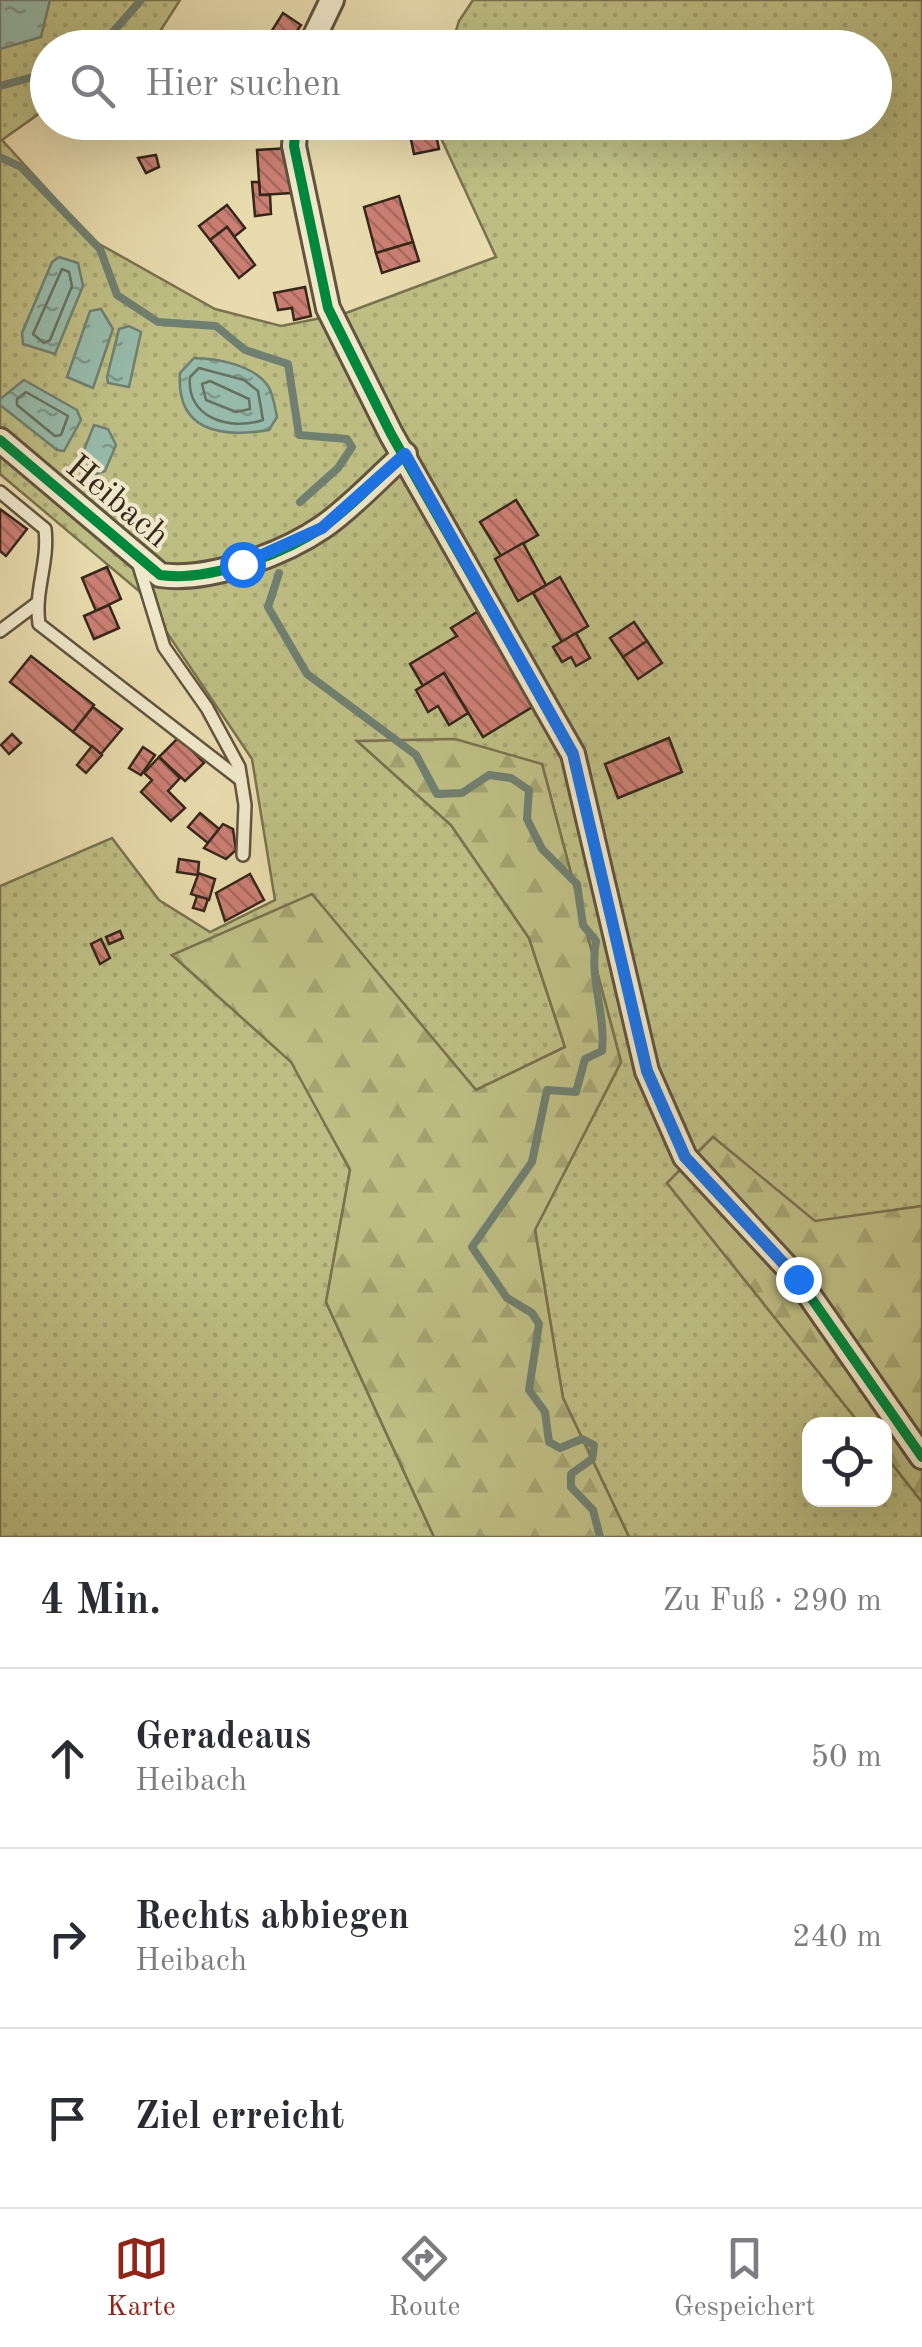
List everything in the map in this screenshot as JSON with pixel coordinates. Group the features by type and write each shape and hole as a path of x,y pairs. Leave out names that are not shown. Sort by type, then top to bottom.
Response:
{"street":[{"path":"318,30 332,0"},
{"path":"294,140 328,308 573,754 647,1071 685,1157 798,1279 922,1457"},
{"name":"Heibach","path":"0,440 160,575 187,578 242,564 322,528 405,454"}],"lane":[{"path":"0,492 45,529 46,566 36,604 39,624 162,715 241,780"},
{"path":"136,555 164,647 207,708 239,768 243,856"},
{"path":"0,631 36,604"}],"green space":[{"path":"0,0 180,0 161,30 30,30 30,120 2,140 94,241 215,309 281,326 346,313 496,257 442,140 892,140 892,30 456,30 473,0 922,0 922,1206 815,1222 713,1137 667,1183 854,1417 802,1417 802,1507 892,1507 892,1464 922,1502 922,1537 629,1537 563,1398 535,1229 621,1062 542,764 358,742 451,825 529,938 565,1047 476,1090 312,895 172,955 292,1062 350,1170 326,1302 434,1537 0,1537 0,886 112,838 159,900 210,932 275,900 252,759 139,591 0,474"},
{"path":"455,739 542,764 621,1062 535,1230 563,1398 629,1537 434,1537 326,1302 350,1170 291,1062 172,955 312,894 476,1090 565,1047 529,938 451,825 357,741"},
{"path":"713,1137 815,1221 922,1206 922,1502 892,1464 892,1417 854,1417 667,1183"}],"water":[{"path":"0,0 50,0 43,30 30,30 30,40 0,49"},
{"path":"59,257 78,263 83,286 55,354 23,344 22,333 52,262"},
{"path":"101,309 113,329 93,388 67,377 90,311"},
{"path":"129,326 141,332 129,387 108,383 107,377 119,329"},
{"path":"194,358 234,364 262,379 271,393 277,417 269,430 218,431 193,419 185,408 180,373"},
{"path":"24,380 77,410 81,420 64,451 57,450 0,405 0,399"},
{"path":"94,425 108,429 116,445 105,471 96,474 79,462"}],"building":[{"path":"283,13 301,25 298,30 272,30"},
{"path":"411,140 437,140 439,149 414,154"},
{"path":"289,148 292,193 260,195 257,150"},
{"path":"156,155 159,167 146,173 138,158"},
{"path":"252,182 259,182 260,195 270,195 271,214 255,216"},
{"path":"399,196 413,242 376,253 364,207"},
{"path":"227,205 245,228 234,237 227,227 210,240 199,226"},
{"path":"227,227 255,265 239,278 210,240"},
{"path":"413,242 419,261 382,273 376,253"},
{"path":"305,287 311,316 294,320 292,308 278,310 274,293"},
{"path":"516,500 538,535 501,556 480,522"},
{"path":"0,509 27,529 6,556 0,551"},
{"path":"523,543 546,585 518,601 495,559"},
{"path":"107,567 121,599 96,611 82,578"},
{"path":"560,577 588,626 562,642 533,593"},
{"path":"109,605 119,628 94,639 84,616"},
{"path":"477,612 534,706 483,737 444,673 423,686 410,664 457,636 451,628"},
{"path":"634,622 647,641 623,657 610,638"},
{"path":"576,633 590,658 576,666 571,657 562,662 553,647"},
{"path":"647,641 662,663 638,679 623,657"},
{"path":"31,656 94,705 73,732 10,682"},
{"path":"444,673 468,713 449,725 438,706 428,712 416,690"},
{"path":"93,707 122,729 101,754 73,732"},
{"path":"12,734 21,743 9,754 1,745"},
{"path":"179,737 204,763 185,781 159,757"},
{"path":"669,738 682,772 618,798 605,764"},
{"path":"92,746 102,755 86,773 77,765"},
{"path":"143,747 155,755 141,775 129,768"},
{"path":"159,757 180,778 168,791 185,808 171,821 141,792 152,780 144,773"},
{"path":"200,813 219,829 208,843 188,827"},
{"path":"223,824 233,829 236,850 226,859 204,848"},
{"path":"179,859 199,862 198,873 215,879 209,900 191,894 198,875 177,872"},
{"path":"250,874 264,900 225,921 216,893"},
{"path":"197,896 208,899 204,911 193,908"},
{"path":"120,931 123,938 109,944 106,937"},
{"path":"101,939 110,958 100,964 91,944"}],"waterway":[{"path":"115,30 141,0"},
{"path":"0,86 30,78"},
{"name":"Heibach","path":"0,157 21,167 100,249 117,295 158,322 216,326 245,350 288,364 299,435 347,439 352,447 338,468 300,502"},
{"name":"Heibach","path":"279,573 268,607 307,674 416,755 437,794 462,793 489,775 511,778 529,790 527,819 542,849 577,884 583,925 596,941 602,1051 585,1059 576,1092 547,1090 532,1162 472,1247 507,1298 532,1313 539,1324 529,1390 545,1412 549,1442 560,1448 582,1439 594,1445 592,1459 571,1474 571,1487 593,1510 600,1537"}],"cycle path":[{"path":"294,140 328,308 391,434 573,754 647,1071 685,1157 798,1279 922,1457"},
{"path":"0,440 160,575 179,576 244,564 306,537 344,511 405,454"}],"route":[{"path":"242,564 322,528 405,454 573,754 647,1071 685,1157 798,1279"}]}
